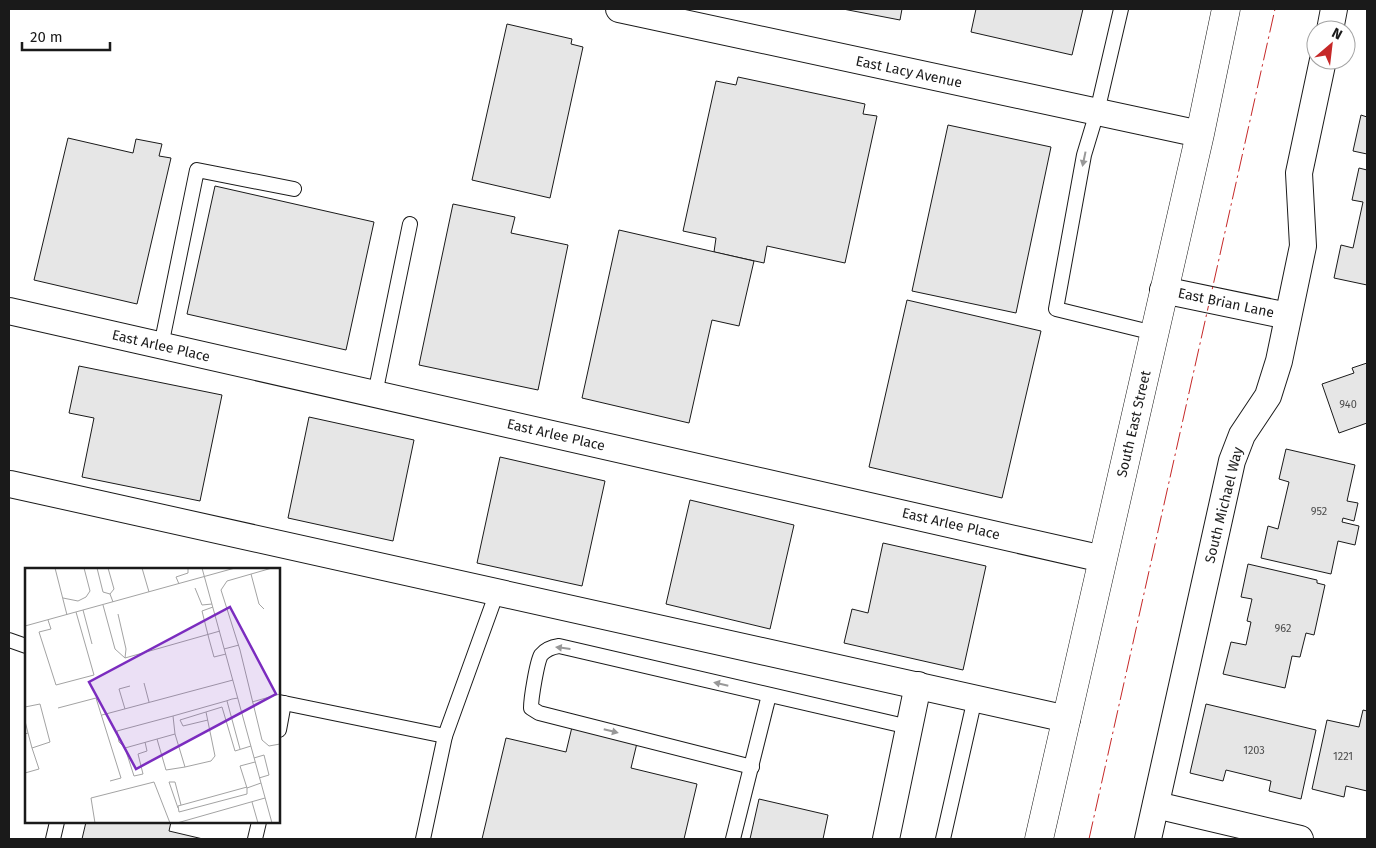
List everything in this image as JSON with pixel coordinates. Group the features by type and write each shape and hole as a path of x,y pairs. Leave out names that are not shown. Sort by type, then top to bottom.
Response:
{"street":[{"name":"East Lacy Avenue","path":"619,9 1200,134"},
{"name":"South East Street","path":"1039,839 1200,134 1226,9"},
{"name":"South Michael Way","path":"1148,839 1232,461 1242,435 1268,396 1279,361 1303,246 1298,173 1321,70"},
{"name":"East Brian Lane","path":"1164,290 1288,316"},
{"name":"East Arlee Place","path":"9,311 1103,559"},
{"path":"9,486 498,592 1067,719"},
{"path":"886,839 918,685"},
{"path":"1156,805 1300,839"}],"lane":[{"path":"1121,9 1098,112 1084,155 1056,309 1154,333"},
{"path":"161,346 198,170 294,189"},
{"path":"375,394 410,224"},
{"path":"423,839 445,736 498,592"},
{"path":"9,643 25,646"},
{"path":"752,766 539,713 531,708 531,697 541,655 550,648 559,646 909,727"},
{"path":"733,839 769,695"},
{"path":"943,839 975,698"},
{"path":"280,721 282,702 445,736"},
{"path":"53,839 57,823"},
{"path":"255,839 259,823"}],"building":[{"path":"843,9 902,9 900,20"},
{"path":"976,9 1083,9 1072,55 971,32"},
{"path":"507,24 572,39 571,44 583,47 550,198 472,180"},
{"path":"738,77 865,104 863,114 877,116 845,263 767,246 764,263 714,252 716,238 683,231 716,81 736,85"},
{"path":"1361,115 1367,117 1367,154 1353,151"},
{"path":"948,125 1051,147 1016,313 912,291"},
{"path":"68,138 133,153 136,139 162,144 159,156 171,158 137,304 34,280"},
{"path":"1359,168 1367,170 1367,285 1334,278 1341,245 1353,248 1363,202 1352,200"},
{"path":"215,186 374,222 346,350 187,314"},
{"path":"453,204 515,217 511,233 568,245 538,390 419,365"},
{"path":"619,230 754,261 739,326 712,320 689,423 582,398"},
{"path":"907,300 1041,331 1002,498 869,467"},
{"path":"1367,363 1367,423 1339,433 1322,384 1354,373 1352,368"},
{"path":"79,366 222,395 200,501 82,477 94,418 69,413"},
{"path":"309,417 414,440 393,541 288,518"},
{"path":"1286,449 1355,465 1347,501 1358,503 1354,521 1343,518 1342,522 1359,526 1355,545 1338,541 1331,574 1261,558 1268,526 1278,529 1289,482 1279,479"},
{"path":"500,457 605,481 582,586 477,563"},
{"path":"690,500 794,525 770,629 666,604"},
{"path":"883,543 986,566 963,670 844,643 852,609 868,613"},
{"path":"1248,564 1317,580 1317,583 1325,585 1314,635 1306,633 1300,657 1292,656 1285,688 1223,674 1231,642 1246,645 1251,622 1247,621 1252,599 1241,597"},
{"path":"1206,704 1316,730 1301,799 1269,791 1271,781 1226,770 1223,781 1190,773"},
{"path":"1363,710 1367,711 1367,791 1346,786 1344,797 1312,789 1327,720 1359,727"},
{"path":"572,727 637,743 631,768 697,784 684,839 482,839 506,738 566,752"},
{"path":"759,799 828,815 823,839 750,839"},
{"path":"86,823 171,823 169,831 203,839 82,839"}],"power":[{"path":"1089,839 1275,9"}]}
